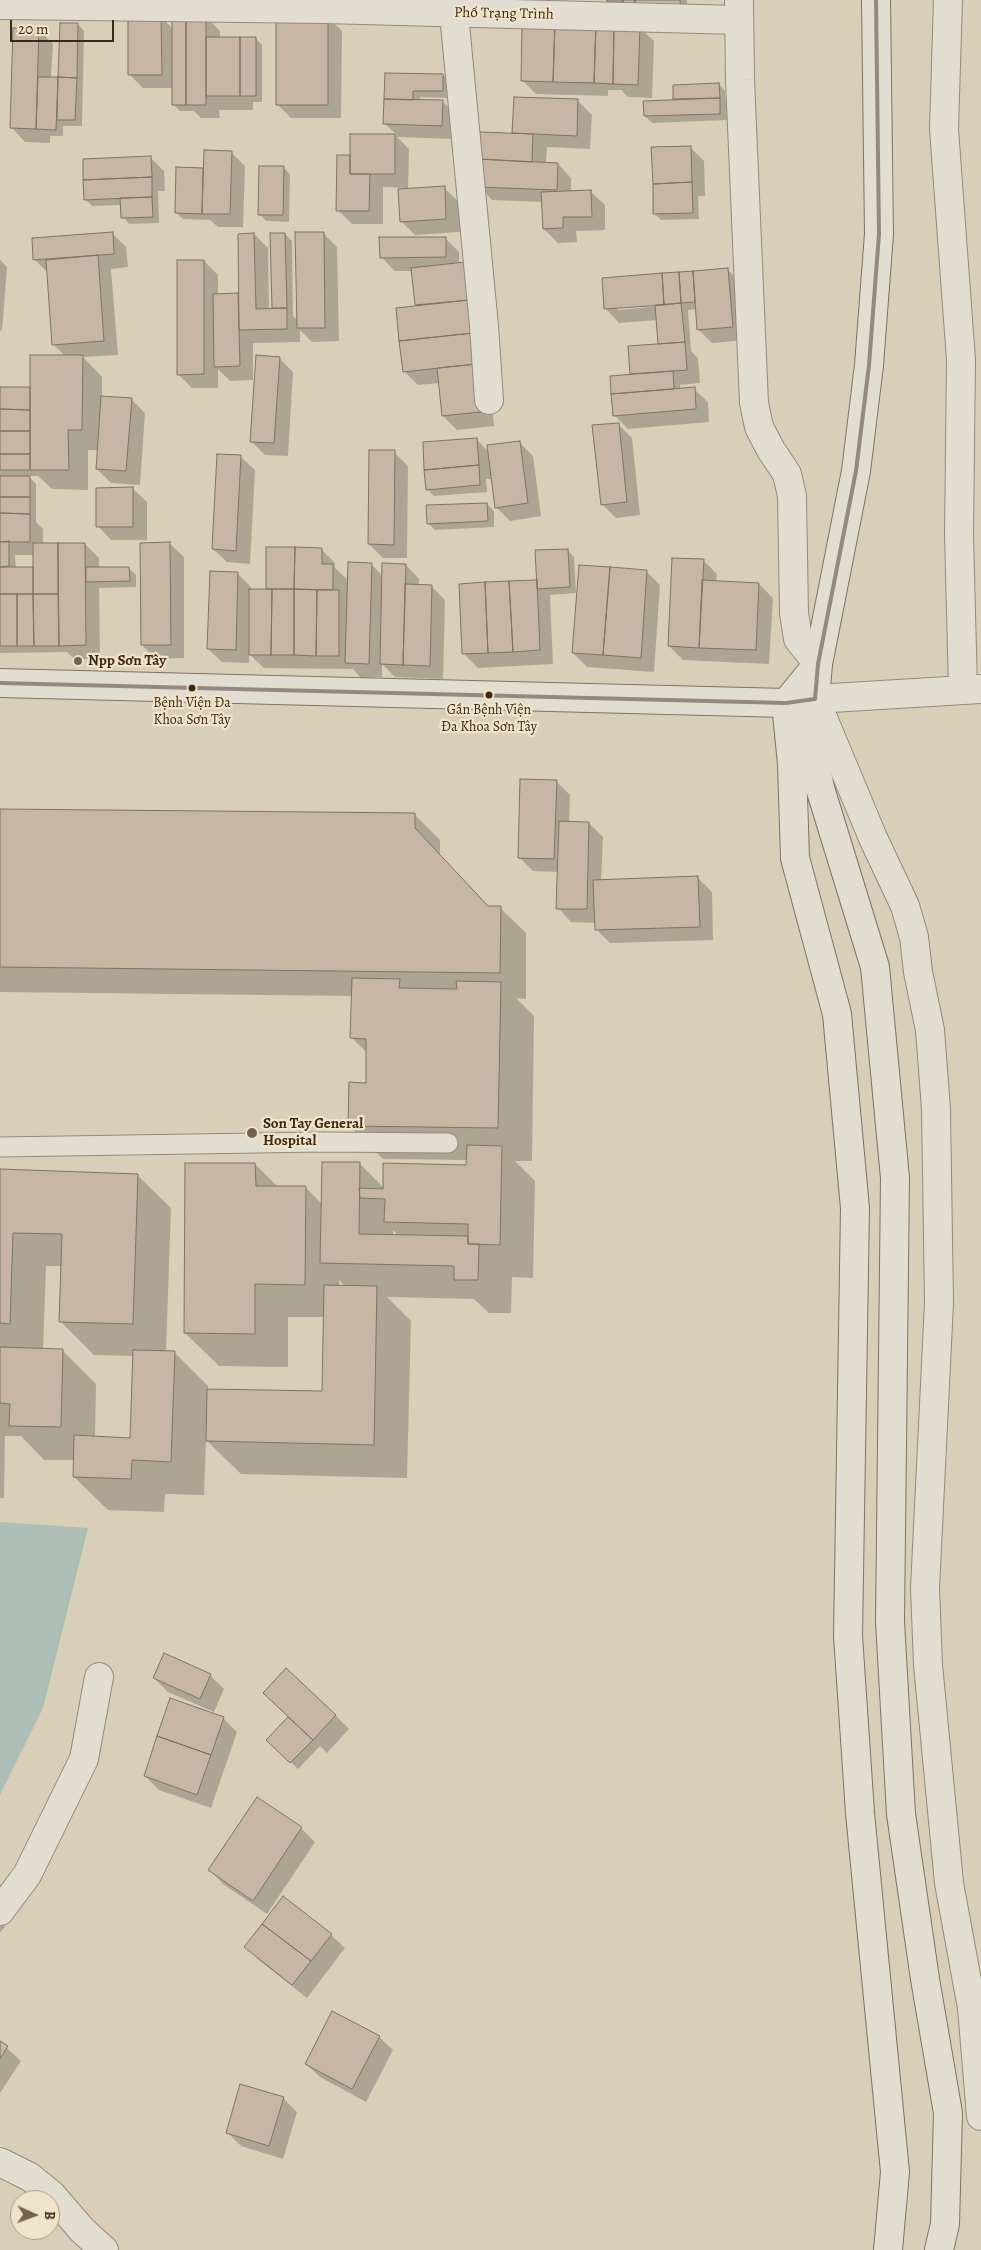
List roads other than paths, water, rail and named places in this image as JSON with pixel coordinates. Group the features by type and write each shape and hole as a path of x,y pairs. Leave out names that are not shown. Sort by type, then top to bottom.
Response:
{"main road":[{"path":"876,0 879,234 869,365 856,471 818,664 815,699 817,778 875,967 895,1178 890,1622 901,1814 925,1979 948,2113 945,2224 939,2250"},
{"path":"0,683 786,704 815,699 972,689 959,535 961,360 944,130 948,0"},
{"name":"Phố Trạng Trình","path":"0,5 324,9 454,14 589,15 738,10"},
{"path":"738,10 754,403 759,427 787,474 792,496 798,640 818,664"},
{"path":"454,14 484,326 489,400"},
{"path":"818,664 786,704 792,764 795,858 837,1014 855,1208 848,1636 860,1813 895,2172 888,2250"},
{"path":"815,699 873,838 905,906 914,937 918,972 930,1030 936,1110 939,1304 925,1588 928,1665 950,1883 972,2008 981,2116"},
{"path":"0,1912 27,1875 84,1759 99,1677"},
{"path":"0,2162 30,2177 45,2189 82,2230 104,2250"}],"lane":[{"path":"0,1147 320,1142 448,1143"}],"place":[{"name":"Npp Sơn Tây","path":"78,661"},
{"name":"Bệnh Viện Đa Khoa Sơn Tây","path":"192,688"},
{"name":"Gần Bệnh Viện Đa Khoa Sơn Tây","path":"489,695"},
{"name":"Son Tay General Hospital","path":"252,1133"}]}
